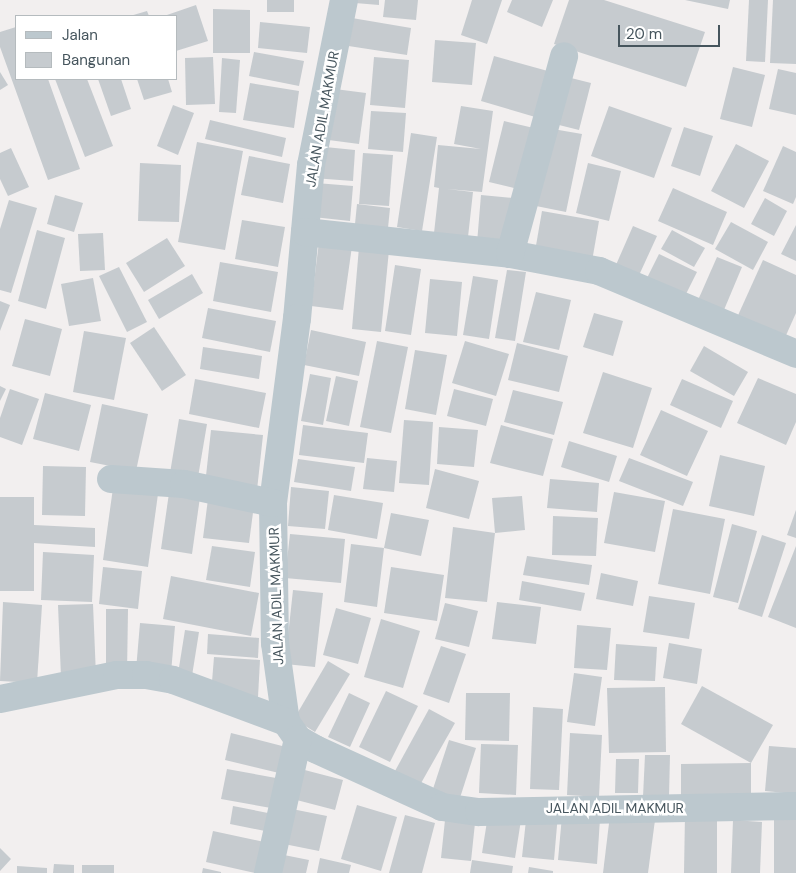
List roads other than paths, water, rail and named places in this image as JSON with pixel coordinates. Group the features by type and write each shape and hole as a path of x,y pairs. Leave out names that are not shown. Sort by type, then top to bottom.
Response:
{"street":[{"name":"JALAN ADIL MAKMUR","path":"344,0 311,165 305,232 273,503 275,643 292,730 442,807 479,812 796,806"},
{"path":"510,254 564,56"},
{"path":"305,232 510,254 599,271 796,354"},
{"path":"111,479 184,484 273,503"},
{"path":"0,699 116,675 146,675 172,680 292,730 268,873"}]}
